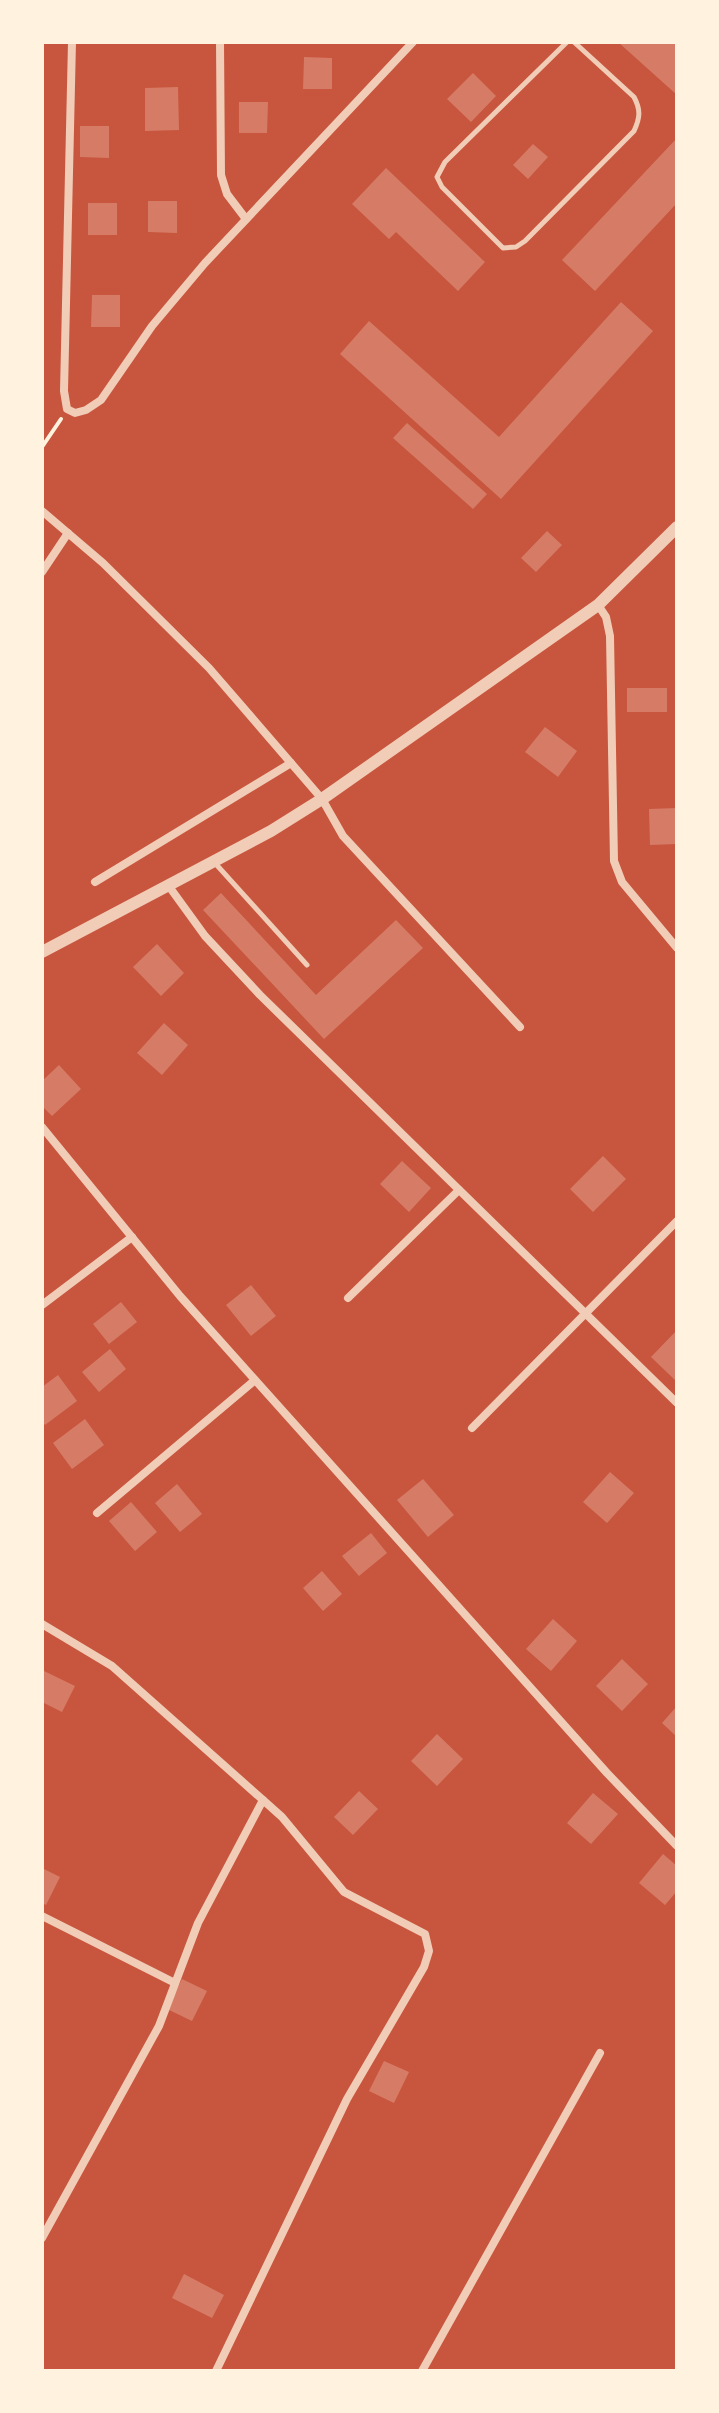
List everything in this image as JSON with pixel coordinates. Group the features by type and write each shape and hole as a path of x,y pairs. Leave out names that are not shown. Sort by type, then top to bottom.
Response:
{"street":[{"path":"72,42 64,391 67,409 75,413 101,400 152,326 205,263 413,42"},
{"path":"220,42 221,175 227,194 246,219"},
{"path":"42,511 103,563 209,668 322,799 343,836 520,1027"},
{"path":"42,952 271,831 322,799 598,605 677,527"},
{"path":"42,572 68,533"},
{"path":"598,605 606,617 610,636 614,861 622,882 677,948"},
{"path":"95,882 291,763"},
{"path":"168,885 205,936 260,995 677,1403"},
{"path":"42,1127 180,1296 607,1773 677,1846"},
{"path":"348,1298 459,1190"},
{"path":"472,1428 677,1221"},
{"path":"42,1305 132,1237"},
{"path":"97,1513 255,1380"},
{"path":"42,1624 112,1666 282,1817 344,1892 425,1934 429,1951 424,1967 347,2099 216,2371"},
{"path":"42,2238 159,2026 198,1923 263,1800"},
{"path":"42,1916 175,1983"},
{"path":"422,2371 600,2053"}],"lane":[{"path":"567,42 445,162 437,177 442,187 503,248 516,247 525,241 634,131 639,119 640,107 634,97 574,42"},
{"path":"213,861 307,965"}],"path":[{"path":"42,447 67,409"}],"building":[{"path":"618,42 677,42 677,95"},
{"path":"304,57 332,58 332,89 303,89"},
{"path":"473,73 496,96 471,122 447,99"},
{"path":"178,87 179,130 145,131 145,88"},
{"path":"239,102 268,102 267,133 239,133"},
{"path":"80,126 109,126 109,158 80,157"},
{"path":"677,138 677,203 595,291 562,260"},
{"path":"533,144 548,157 528,179 513,165"},
{"path":"386,168 485,262 458,291 396,232 389,239 352,204"},
{"path":"148,201 177,201 177,233 148,232"},
{"path":"88,203 117,203 117,235 88,235"},
{"path":"92,295 120,295 120,327 91,327"},
{"path":"621,302 653,331 501,499 340,354 369,321 499,437"},
{"path":"407,423 487,494 473,509 393,438"},
{"path":"547,531 562,545 536,572 521,558"},
{"path":"627,688 667,688 667,712 627,712"},
{"path":"545,727 577,751 558,777 525,752"},
{"path":"677,808 677,844 650,845 649,809"},
{"path":"221,893 316,995 396,920 423,948 324,1039 203,910"},
{"path":"157,944 184,973 161,996 133,967"},
{"path":"164,1023 188,1045 162,1075 137,1053"},
{"path":"59,1065 81,1089 52,1116 42,1106 42,1081"},
{"path":"603,1156 626,1179 593,1212 570,1189"},
{"path":"402,1161 431,1188 409,1212 380,1184"},
{"path":"251,1285 276,1316 251,1336 226,1305"},
{"path":"121,1302 137,1322 109,1344 93,1324"},
{"path":"677,1330 677,1382 651,1357"},
{"path":"110,1349 126,1369 99,1392 82,1372"},
{"path":"58,1375 77,1401 45,1425 42,1421 42,1387"},
{"path":"85,1419 104,1445 72,1469 53,1443"},
{"path":"610,1472 634,1493 607,1523 583,1502"},
{"path":"423,1479 454,1515 428,1537 397,1500"},
{"path":"177,1484 202,1514 180,1532 155,1503"},
{"path":"131,1502 157,1532 135,1551 109,1521"},
{"path":"371,1533 387,1553 359,1576 342,1556"},
{"path":"322,1571 342,1594 323,1611 303,1588"},
{"path":"553,1619 577,1641 551,1671 526,1649"},
{"path":"622,1659 648,1684 622,1711 596,1686"},
{"path":"42,1670 75,1686 62,1712 42,1702"},
{"path":"677,1706 677,1737 662,1723"},
{"path":"437,1734 463,1759 437,1786 411,1761"},
{"path":"359,1791 378,1809 353,1835 334,1817"},
{"path":"593,1793 618,1814 591,1844 567,1823"},
{"path":"663,1854 677,1866 677,1891 665,1905 639,1883"},
{"path":"42,1868 60,1877 46,1905 42,1903"},
{"path":"182,1979 207,1991 192,2021 167,2009"},
{"path":"384,2061 409,2072 394,2103 369,2091"},
{"path":"184,2274 224,2295 212,2318 172,2298"}]}
